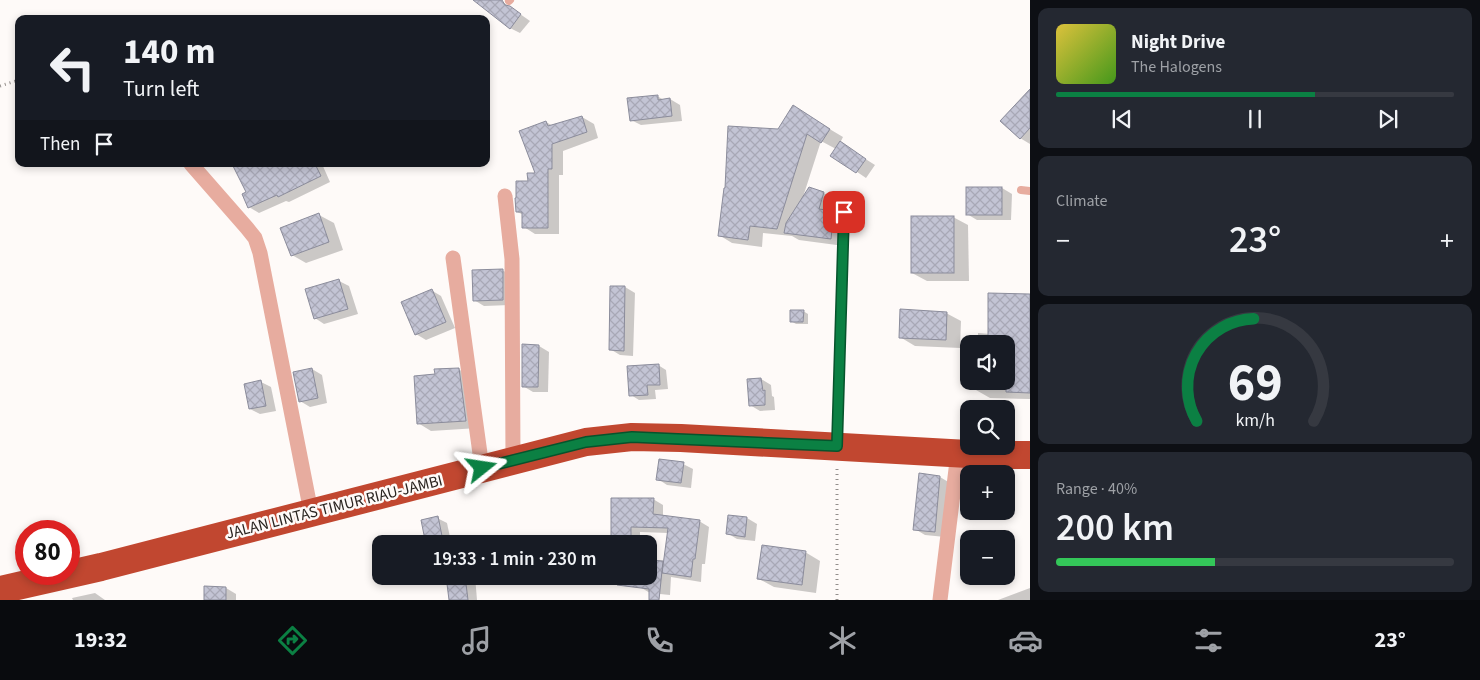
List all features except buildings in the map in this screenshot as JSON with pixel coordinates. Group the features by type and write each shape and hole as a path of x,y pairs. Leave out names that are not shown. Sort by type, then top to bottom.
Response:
{"highway":[{"name":"JALAN LINTAS TIMUR RIAU-JAMBI","path":"0,590 101,567 586,442 632,437 837,446 958,454 1030,455"}],"street":[{"path":"194,167 255,238 260,253 311,512"},
{"path":"505,196 512,259 513,460"},
{"path":"453,258 482,468"},
{"path":"940,600 958,454"}],"lane":[{"path":"1021,190 1030,191"},
{"path":"837,446 844,212"}],"path":[{"path":"0,86 15,81"},
{"path":"837,446 837,600"}],"route":[{"path":"482,468 586,442 632,437 837,446 844,212"}]}
